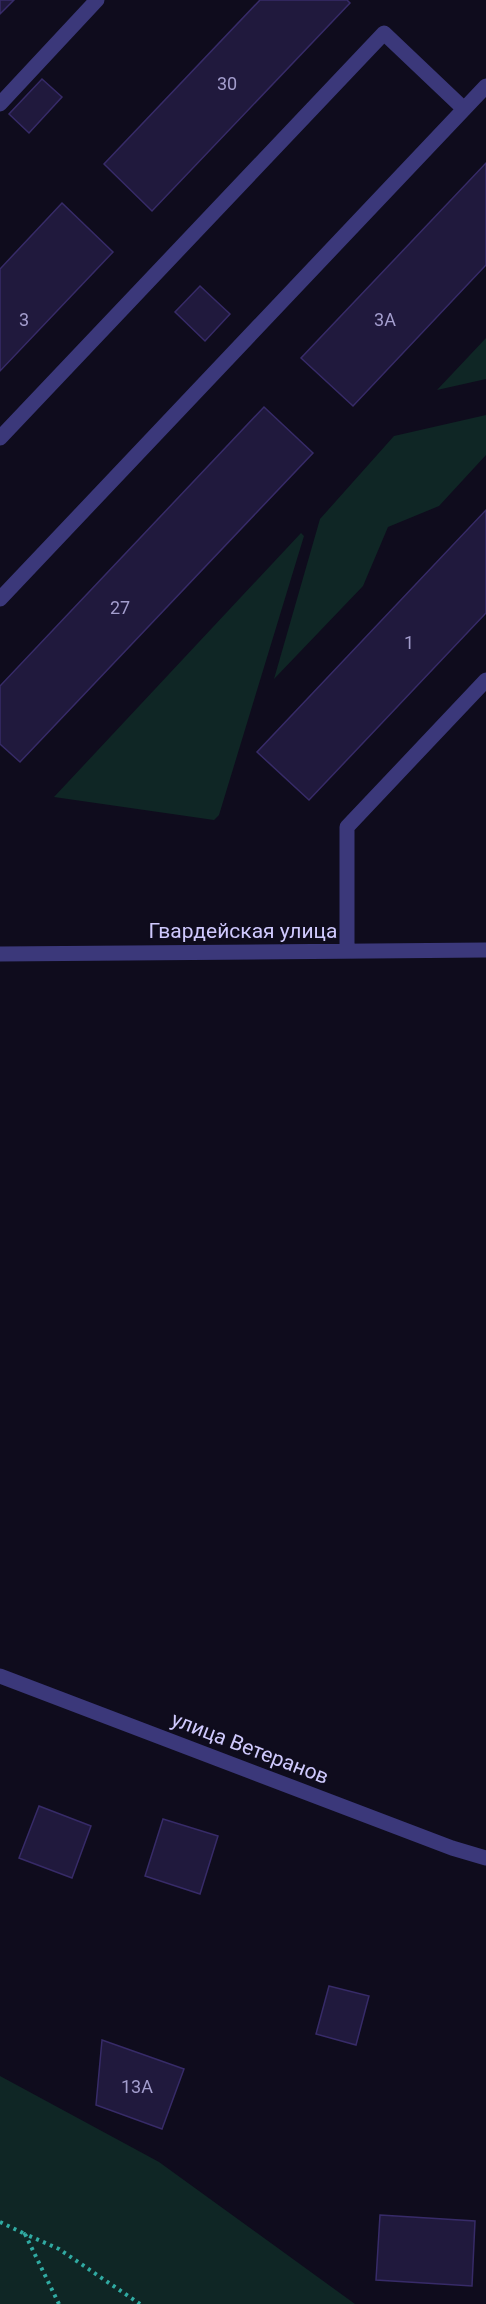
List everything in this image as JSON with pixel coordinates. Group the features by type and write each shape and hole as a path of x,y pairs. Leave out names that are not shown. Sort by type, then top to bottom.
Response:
{"street":[{"path":"0,104 98,0"},
{"path":"0,438 384,33 464,109"},
{"path":"0,599 486,86"},
{"path":"347,951 347,826 486,680"},
{"name":"Гвардейская улица","path":"0,954 486,950"},
{"name":"улица Ветеранов","path":"0,1676 486,1858"}],"path":[{"path":"0,2222 59,2249 140,2304"},
{"path":"25,2234 59,2304"}],"green space":[{"path":"486,338 486,379 437,390"},
{"path":"486,415 486,455 439,506 388,527 363,586 274,679 320,519 394,436"},
{"path":"301,533 304,536 219,815 214,820 54,797"},
{"path":"0,2076 159,2162 355,2304 0,2304"}],"building":[{"path":"0,0 14,0 0,14"},
{"path":"260,0 347,0 350,3 152,211 104,164"},
{"path":"42,79 62,97 29,133 9,114"},
{"path":"486,163 486,265 353,406 301,358"},
{"path":"62,203 113,252 0,371 0,269"},
{"path":"200,286 230,314 205,341 175,312"},
{"path":"264,407 313,453 20,762 0,744 0,686"},
{"path":"486,510 486,613 309,800 257,752"},
{"path":"39,1806 91,1826 72,1878 19,1858"},
{"path":"163,1819 218,1836 200,1894 145,1876"},
{"path":"329,1986 369,1996 356,2045 316,2034"},
{"path":"102,2040 184,2069 162,2129 96,2105"},
{"path":"380,2215 475,2221 472,2286 376,2280"}]}
